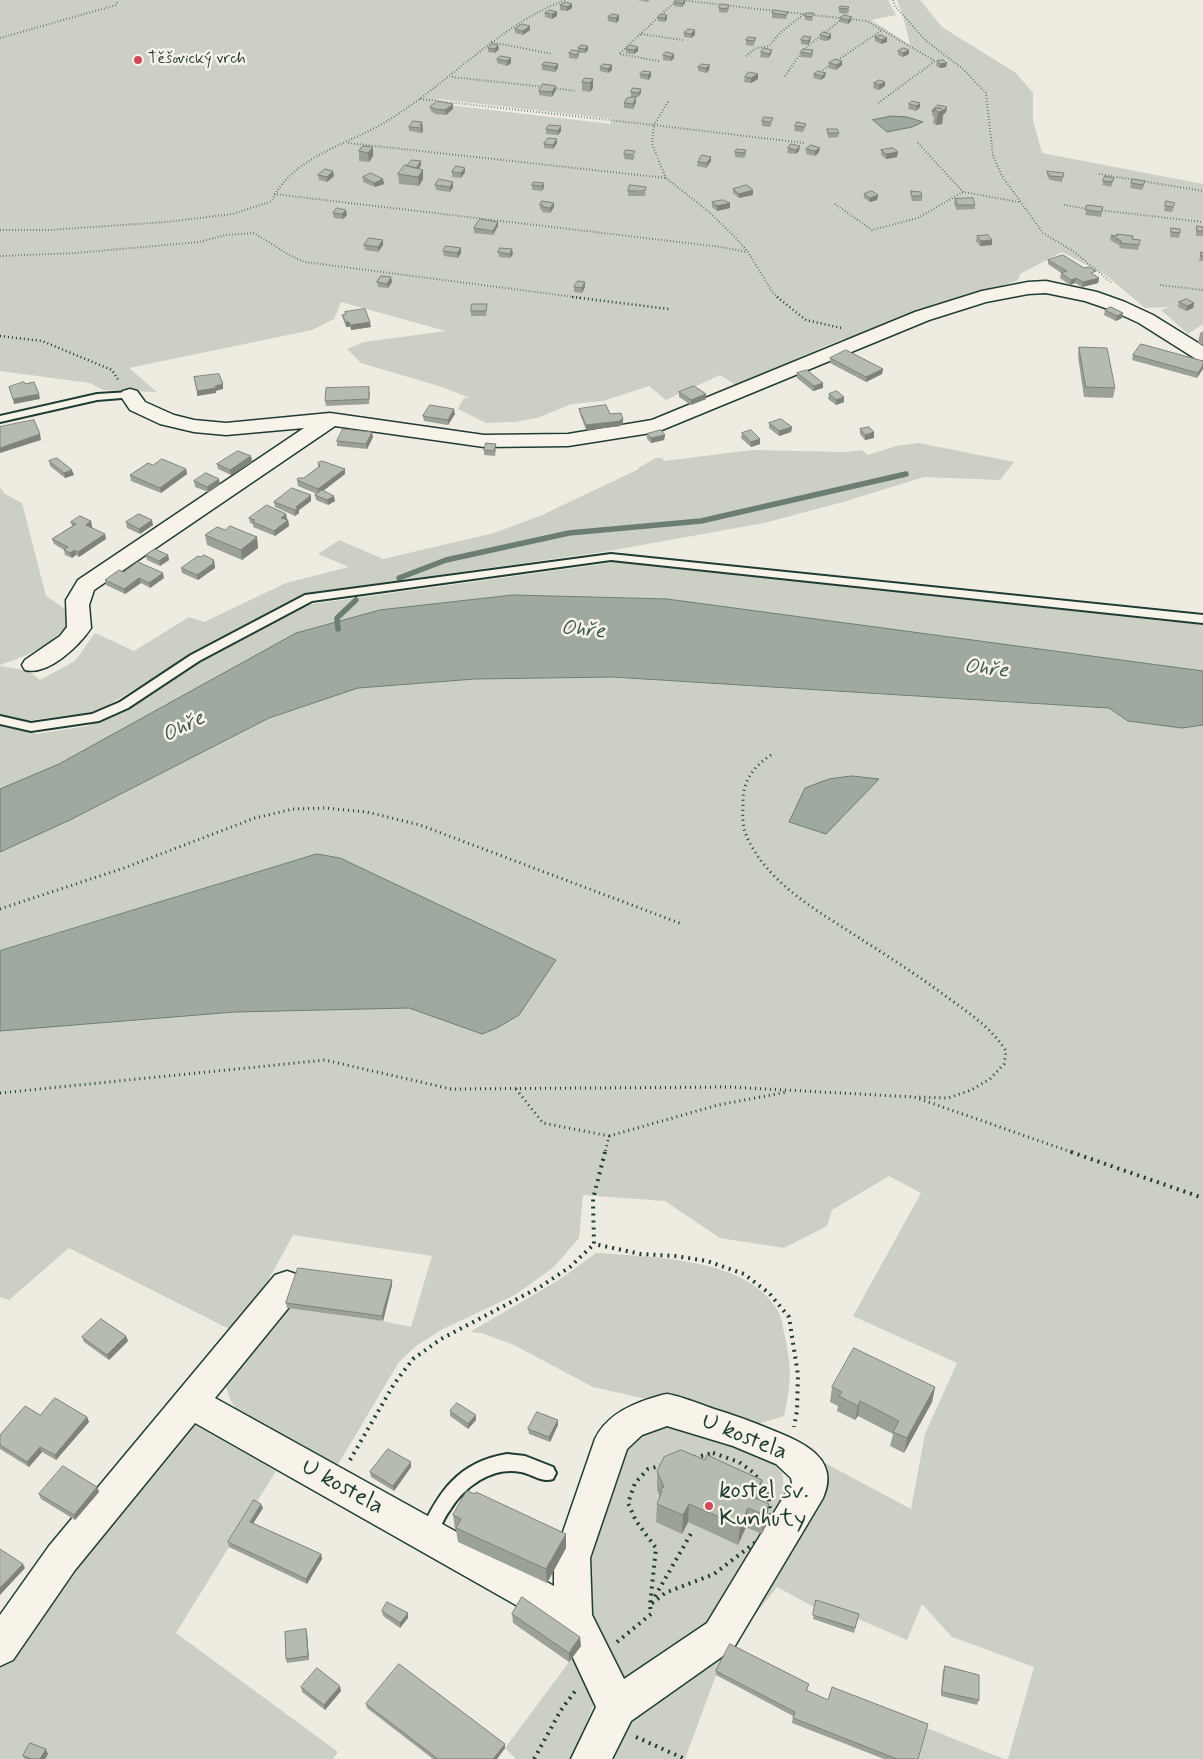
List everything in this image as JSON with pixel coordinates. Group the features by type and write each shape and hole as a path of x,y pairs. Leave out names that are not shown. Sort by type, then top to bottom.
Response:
{"street":[{"path":"130,395 137,406 167,420 194,426 226,429 330,419 494,442 568,440 657,426 922,316 982,297 1028,288 1046,287 1090,296 1118,306 1146,319 1203,355"},
{"path":"34,665 70,641 79,628 77,604 79,592 86,585 148,545 253,470 330,419"},
{"path":"0,1647 62,1558 287,1285"},
{"name":"U kostela","path":"191,1403 573,1616"},
{"name":"U kostela","path":"667,1410 738,1432 789,1452 810,1474 810,1486 720,1636 612,1716 573,1616 572,1558 612,1439 630,1424 649,1415 667,1410"},
{"path":"592,1759 612,1716"}],"lane":[{"path":"0,419 97,397 130,395"},
{"path":"0,720 31,727 95,718 124,705 195,658 309,598 611,557 1203,619"},
{"path":"428,1536 443,1504 460,1485 476,1474 496,1464 517,1462 547,1473"}],"path":[{"path":"0,38 116,5 118,0"},
{"path":"0,230 49,230 147,223 232,214 272,201 274,194 297,167 347,143 419,99 451,77 490,42 552,4 565,0"},
{"path":"659,61 619,54 677,0"},
{"path":"680,0 867,21 935,61 877,104"},
{"path":"893,0 895,6 925,40 963,69 986,93 992,156 1002,176 1043,233 1073,251 1116,286"},
{"path":"746,56 756,48 769,46 780,33 804,14"},
{"path":"785,76 804,50 842,18"},
{"path":"823,70 882,30"},
{"path":"641,34 683,40"},
{"path":"490,42 552,54"},
{"path":"451,77 575,91"},
{"path":"419,99 804,143"},
{"path":"668,102 654,125 652,144 666,178 708,211 748,252 773,293 806,320 838,328 847,327"},
{"path":"347,143 666,178"},
{"path":"918,143 963,192"},
{"path":"1099,174 1203,191"},
{"path":"835,204 872,230 918,218 963,192 1020,202"},
{"path":"274,194 721,247 748,252"},
{"path":"1064,205 1203,222"},
{"path":"0,256 124,249 199,242 226,235 254,234 305,262 669,308"},
{"path":"1160,285 1203,290"},
{"path":"0,336 42,341 112,370 130,395"},
{"path":"0,1094 325,1060 451,1089 730,1087 948,1098 971,1090 990,1080 1004,1064 1006,1051 998,1036 942,993 818,911 775,877 754,851 744,828 742,792 750,774 761,760 771,754"},
{"path":"0,909 72,887 248,821 280,812 311,808 342,809 381,814 420,825 682,924"},
{"path":"516,1089 543,1123 609,1136 718,1105 792,1091"},
{"path":"914,1097 1203,1198"},
{"path":"336,1484 374,1422 398,1374 420,1352 443,1338 500,1310 582,1259 594,1244 593,1199 609,1136"},
{"path":"594,1244 641,1254 675,1256 707,1261 744,1274 770,1293 789,1317 798,1375 797,1411 789,1452"},
{"path":"713,1453 739,1462 754,1473 768,1492 771,1520 761,1538 714,1574 666,1593 650,1605 656,1548 636,1521 628,1503 635,1484 648,1469 713,1453"},
{"path":"612,1716 685,1759"}],"shaded area":[{"path":"0,0 888,0 896,15 871,20 910,45 897,0 920,0 942,27 1016,73 1033,93 1033,120 1042,153 1203,184 1203,324 1188,334 1161,310 1171,307 1145,308 1107,276 1062,252 1020,274 1018,280 959,302 835,342 736,385 720,375 666,400 649,386 603,401 572,404 537,418 514,422 486,423 458,409 464,398 470,398 442,387 361,363 347,349 364,342 446,331 341,302 334,319 312,330 129,368 157,392 103,390 90,383 0,371","holes":["438,99 612,119 610,124 432,103"]},
{"path":"919,443 1014,462 1000,480 924,477 843,502 764,523 603,552 309,593 194,654 98,711 4,724 36,734 87,726 125,709 196,663 305,605 617,562 1203,625 1203,671 667,599 513,595 380,610 59,764 0,789 0,666 29,671 40,680 75,661 95,633 134,651 189,617 204,622 286,583 349,567 318,554 339,540 383,559 494,533 542,515 639,469 656,458 662,458 664,461 752,450 846,452 862,450 868,455 896,446"},
{"path":"0,487 5,494 22,503 46,596 65,609 73,619 48,643 22,657 0,665"},
{"path":"613,677 1109,708 1128,721 1182,728 1203,725 1203,1759 1008,1759 1034,1667 952,1637 922,1604 907,1640 858,1619 816,1605 814,1607 777,1587 729,1648 716,1675 685,1759 604,1759 626,1713 715,1650 809,1503 825,1463 911,1509 925,1434 957,1363 853,1316 921,1193 889,1176 832,1210 827,1226 784,1248 720,1238 665,1201 583,1195 579,1238 554,1267 515,1295 441,1330 416,1346 399,1362 334,1471 242,1418 231,1401 226,1387 228,1373 287,1308 383,1321 411,1327 432,1256 293,1235 252,1310 233,1331 69,1248 9,1300 0,1297 0,1031 235,1012 409,1008 482,1034 556,960 340,858 317,854 0,951 0,852 90,810 269,718 358,688 475,679"},
{"path":"596,1253 643,1256 696,1263 721,1270 744,1280 764,1293 778,1311 787,1348 790,1376 784,1416 751,1426 673,1405 593,1387 512,1344 481,1333 470,1332 559,1280"},
{"path":"660,1420 764,1452 782,1473 785,1492 781,1507 735,1596 689,1643 621,1683 586,1607 586,1563 617,1447"},
{"path":"191,1423 276,1471 176,1633 338,1752 333,1759 0,1759 0,1666 75,1560"},
{"path":"581,1646 593,1684 594,1703 573,1759 516,1759 505,1748"},
{"path":"927,1728 1004,1759 918,1759"}],"water":[{"path":"892,116 907,117 923,122 912,127 887,132 873,120"},
{"name":"Ohře","path":"513,595 667,599 1203,671 1203,725 1182,728 1128,721 1109,708 613,677 475,679 358,688 269,718 70,820 0,852 0,789 59,764 296,633 380,610"},
{"path":"852,776 879,779 826,834 789,822 805,788 829,779"},
{"path":"317,854 340,858 556,960 519,1015 497,1028 482,1034 409,1008 235,1012 0,1031 0,951"}],"building":[{"path":"676,0 685,0 683,3 674,2"},
{"path":"566,2 572,4 567,7 560,5"},
{"path":"721,4 729,5 727,9 719,8"},
{"path":"841,6 849,7 847,9 839,8"},
{"path":"550,10 557,12 552,14 545,13"},
{"path":"774,10 788,12 786,15 772,13"},
{"path":"806,13 814,13 812,17 805,16"},
{"path":"612,14 619,15 616,18 608,17"},
{"path":"661,14 667,15 665,18 658,17"},
{"path":"844,15 852,17 848,20 840,18"},
{"path":"522,24 530,26 523,31 515,29"},
{"path":"688,29 695,30 691,34 684,33"},
{"path":"823,32 831,34 828,37 820,35"},
{"path":"881,35 887,38 882,40 875,37"},
{"path":"804,36 811,37 808,41 801,40"},
{"path":"748,37 756,38 754,41 746,40"},
{"path":"492,44 498,45 495,49 488,48"},
{"path":"581,45 588,46 585,49 578,48"},
{"path":"630,45 638,47 634,50 626,49"},
{"path":"764,48 772,50 769,54 761,52"},
{"path":"904,48 909,50 903,53 898,51"},
{"path":"803,49 813,50 811,54 801,52"},
{"path":"572,50 579,51 577,55 569,53"},
{"path":"666,52 674,54 671,57 663,55"},
{"path":"501,56 511,58 507,61 497,59"},
{"path":"835,59 842,61 837,65 829,63"},
{"path":"943,60 947,63 940,64 937,61"},
{"path":"545,62 558,64 555,67 542,65"},
{"path":"604,64 612,65 608,69 600,67"},
{"path":"702,64 710,65 706,68 698,67"},
{"path":"643,71 651,72 648,75 640,74"},
{"path":"818,71 826,73 822,76 814,74"},
{"path":"749,72 758,74 751,78 745,77"},
{"path":"585,78 593,79 590,83 582,82"},
{"path":"880,80 885,82 879,85 874,83"},
{"path":"543,84 556,86 552,92 539,91"},
{"path":"633,88 641,89 639,93 631,92"},
{"path":"636,97 633,104 624,103 627,98"},
{"path":"437,101 453,104 445,110 430,107"},
{"path":"912,101 920,103 917,106 909,104"},
{"path":"938,105 947,107 943,111 940,108 934,109"},
{"path":"940,108 944,111 938,112 934,109"},
{"path":"764,117 773,118 771,122 762,121"},
{"path":"413,121 422,122 420,126 423,126 421,128 409,127"},
{"path":"797,122 806,124 804,127 795,126"},
{"path":"549,125 561,126 558,131 546,129"},
{"path":"827,129 837,129 839,133 829,133"},
{"path":"548,138 557,139 553,145 544,144"},
{"path":"791,144 800,146 796,150 788,148"},
{"path":"811,145 820,148 815,151 806,149"},
{"path":"363,146 373,147 368,153 359,151"},
{"path":"893,148 898,152 886,154 881,150"},
{"path":"737,149 746,150 744,153 735,152"},
{"path":"626,150 635,151 633,155 624,154"},
{"path":"702,155 711,157 707,163 698,162"},
{"path":"412,160 421,161 416,168 407,166"},
{"path":"405,165 423,170 418,177 398,174"},
{"path":"456,166 465,168 461,173 452,172"},
{"path":"325,169 333,171 327,177 318,175"},
{"path":"1047,171 1064,173 1063,177 1050,176"},
{"path":"371,173 383,179 374,183 363,177"},
{"path":"1105,176 1114,178 1112,182 1103,181"},
{"path":"439,179 453,182 450,187 435,185"},
{"path":"1133,179 1145,181 1143,185 1131,183"},
{"path":"534,182 544,183 542,186 532,185"},
{"path":"630,185 646,187 645,191 628,191"},
{"path":"747,185 753,190 739,194 733,189"},
{"path":"872,191 878,195 870,198 864,194"},
{"path":"911,191 921,192 922,196 912,196"},
{"path":"973,198 975,205 958,205 955,199"},
{"path":"723,200 730,203 717,206 712,202"},
{"path":"542,201 554,203 550,208 542,207 543,205 540,205"},
{"path":"1166,201 1175,203 1173,207 1165,206"},
{"path":"1087,205 1103,207 1101,212 1086,210"},
{"path":"337,208 346,210 342,214 333,213"},
{"path":"480,219 498,222 493,231 474,228"},
{"path":"1197,226 1203,227 1203,231 1197,231"},
{"path":"1171,228 1180,229 1180,233 1171,232"},
{"path":"1117,234 1133,236 1132,239 1140,240 1139,245 1120,243 1121,241 1111,235 1117,236"},
{"path":"988,235 992,240 981,241 977,236"},
{"path":"369,238 383,240 378,247 364,245"},
{"path":"446,246 461,248 457,253 443,251"},
{"path":"500,248 512,249 510,254 498,252"},
{"path":"1063,255 1084,268 1089,267 1096,271 1091,273 1099,278 1083,282 1076,278 1071,280 1061,273 1067,271 1048,260"},
{"path":"381,276 391,277 387,284 377,282"},
{"path":"578,281 585,282 582,288 574,287"},
{"path":"1187,299 1194,303 1187,306 1179,302"},
{"path":"472,304 487,304 486,311 471,311"},
{"path":"1111,307 1123,313 1117,316 1105,310"},
{"path":"365,309 370,322 351,325 349,322 346,322 342,315 346,314 345,312"},
{"path":"1141,344 1203,361 1203,365 1198,373 1133,355"},
{"path":"1079,347 1107,348 1115,388 1086,387"},
{"path":"846,350 883,369 866,377 830,358"},
{"path":"807,370 823,383 814,386 797,373"},
{"path":"219,374 223,384 215,386 216,388 197,391 194,377"},
{"path":"24,382 25,384 34,382 39,394 13,399 9,387"},
{"path":"694,386 706,394 691,400 679,392"},
{"path":"369,387 369,399 325,401 326,388"},
{"path":"837,391 844,397 836,400 829,394"},
{"path":"430,405 454,409 448,420 423,416"},
{"path":"606,405 610,414 621,413 623,419 621,421 586,425 579,409"},
{"path":"781,419 792,427 779,431 769,423"},
{"path":"34,420 40,434 0,448 0,427"},
{"path":"869,427 874,432 865,435 860,429"},
{"path":"343,429 372,432 366,444 337,441"},
{"path":"661,430 665,435 651,438 647,434"},
{"path":"751,430 760,439 751,442 742,433"},
{"path":"486,443 496,444 494,451 484,450"},
{"path":"238,451 251,456 230,470 217,464"},
{"path":"57,458 72,470 64,473 49,461"},
{"path":"162,459 186,469 160,488 130,475 148,463 153,465"},
{"path":"322,461 345,469 318,489 297,480 298,478 304,478 320,466 318,463"},
{"path":"206,473 219,479 207,487 194,481"},
{"path":"292,488 311,495 296,507 298,508 295,510 274,502"},
{"path":"322,490 334,496 327,500 315,495"},
{"path":"267,505 286,514 281,518 288,520 274,531 253,522 255,520 249,518"},
{"path":"139,514 152,520 139,529 126,522"},
{"path":"80,516 91,521 86,525 105,534 78,552 75,550 70,553 64,550 68,547 52,539 76,524 71,522"},
{"path":"230,526 257,537 241,550 205,535 217,527 225,530"},
{"path":"155,549 168,555 159,561 146,555"},
{"path":"204,555 214,560 212,562 214,563 197,575 181,568 198,556"},
{"path":"138,562 163,573 149,583 139,578 124,589 105,580 119,570 123,572"},
{"path":"298,1268 392,1280 382,1316 286,1303"},
{"path":"101,1319 126,1336 107,1355 82,1337"},
{"path":"854,1348 935,1387 907,1438 893,1432 899,1421 860,1401 858,1406 839,1396 842,1392 832,1387"},
{"path":"55,1398 87,1417 55,1455 40,1447 27,1462 0,1445 0,1435 25,1406 40,1415"},
{"path":"457,1403 476,1415 468,1424 450,1411"},
{"path":"537,1412 558,1420 549,1437 528,1429"},
{"path":"388,1449 411,1462 393,1486 370,1472"},
{"name":"kostel sv. Kunhuty","path":"681,1450 705,1460 707,1455 762,1480 753,1497 769,1504 764,1515 748,1508 740,1526 689,1504 683,1515 657,1504 662,1491 659,1490 664,1487 657,1471 664,1457"},
{"path":"63,1466 97,1487 74,1515 39,1494"},
{"path":"467,1491 475,1494 476,1492 566,1534 546,1569 456,1528 461,1519 453,1515"},
{"path":"254,1500 261,1504 250,1522 321,1554 306,1579 228,1542"},
{"path":"0,1549 23,1564 0,1588"},
{"path":"522,1597 580,1637 569,1653 512,1614"},
{"path":"816,1600 859,1614 855,1628 813,1615"},
{"path":"387,1602 408,1613 400,1623 382,1611"},
{"path":"306,1629 308,1656 286,1659 285,1632"},
{"path":"730,1644 809,1684 806,1690 828,1700 832,1687 928,1724 918,1759 897,1759 793,1718 795,1712 716,1671"},
{"path":"399,1664 505,1744 493,1759 438,1759 366,1704"},
{"path":"945,1666 979,1675 979,1700 942,1692"},
{"path":"317,1668 340,1686 324,1705 301,1687"},
{"path":"30,1743 46,1749 40,1759 23,1756"}],"waterway":[{"path":"399,578 446,560 569,533 701,521 906,474"},
{"path":"338,629 337,618 356,600"}],"place":[{"name":"Těšovický vrch","path":"138,60"},
{"name":"kostel sv. Kunhuty","path":"709,1506"}]}
